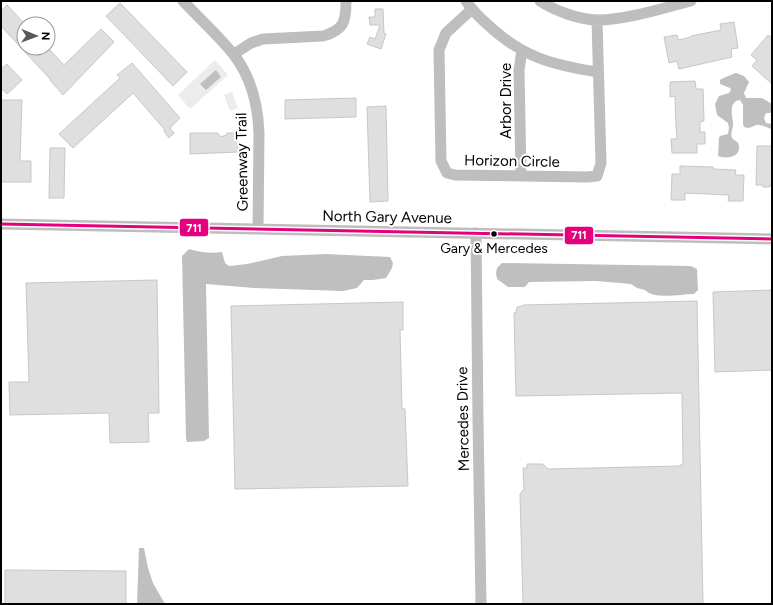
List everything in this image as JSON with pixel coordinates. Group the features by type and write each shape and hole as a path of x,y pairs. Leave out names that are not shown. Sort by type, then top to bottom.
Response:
{"street":[{"name":"Greenway Trail","path":"182,1 234,54 251,85 259,119 258,229"},
{"path":"234,54 251,43 263,39 323,36 342,31 346,18 346,1"},
{"path":"540,1 566,14 597,20 623,17 691,1"},
{"path":"469,5 496,32 522,50 541,59 568,67 598,72"},
{"name":"Horizon Circle","path":"469,5 446,33 439,50 441,161 446,173 455,175 597,176 600,163 597,20"},
{"name":"Arbor Drive","path":"521,175 519,70 522,50"},
{"name":"North Gary Avenue","path":"1,224 772,239"},
{"name":"Mercedes Drive","path":"476,233 482,604"}],"shaded area":[{"path":"215,60 228,75 190,109 178,95"},
{"path":"216,70 221,77 206,90 200,84"},
{"path":"736,73 744,76 749,82 744,93 746,98 762,98 772,104 772,113 766,113 764,118 766,123 772,124 772,129 758,125 749,128 744,127 743,105 740,100 736,101 732,107 733,125 731,135 732,138 738,143 739,151 732,157 721,157 718,156 719,138 720,136 728,134 729,128 728,123 717,115 715,104 719,96 729,93 731,90 730,88 720,84 720,80"},
{"path":"232,92 238,108 230,111 224,95"},
{"path":"189,249 214,253 222,252 225,263 229,266 247,264 282,256 326,254 390,257 393,263 392,268 386,278 364,280 357,288 343,291 254,288 206,284 209,438 204,441 187,442 182,256"},
{"path":"502,263 691,266 697,269 698,290 694,294 661,296 649,293 631,284 596,281 529,282 525,287 508,287 497,279 497,268"},
{"path":"139,548 144,548 153,583 165,604 137,604"}],"building":[{"path":"120,3 187,72 173,86 106,16"},
{"path":"7,5 17,16 16,16 16,42 1,26 1,11"},
{"path":"375,9 383,9 384,33 386,34 381,49 367,44 370,37 375,39 380,25 370,25 369,17 375,17"},
{"path":"734,22 738,48 731,49 732,57 679,69 677,61 669,63 664,37 677,35 678,40 721,30 720,24"},
{"path":"101,29 114,42 63,95 29,56 56,56 64,65"},
{"path":"768,35 772,38 772,84 752,66 757,60 751,55"},
{"path":"132,63 180,118 170,128 174,133 169,138 164,131 165,130 133,93 73,148 59,134 120,78 117,75"},
{"path":"7,64 22,80 7,94 1,88 1,69"},
{"path":"695,81 696,89 703,89 704,121 700,122 700,132 705,132 705,144 697,144 697,153 672,153 671,139 677,139 675,96 670,97 670,82"},
{"path":"356,98 356,117 285,119 285,100"},
{"path":"1,100 22,100 20,161 31,161 31,182 1,182"},
{"path":"386,106 388,201 370,202 367,107"},
{"path":"190,133 218,133 220,137 227,135 227,133 238,133 238,152 190,154"},
{"path":"757,146 772,146 772,185 770,185 770,187 756,185"},
{"path":"50,148 65,148 64,198 49,198"},
{"path":"680,166 713,167 713,169 736,170 735,175 744,175 743,201 728,201 729,195 685,193 685,200 671,200 672,174 680,174"},
{"path":"157,280 159,413 148,413 149,442 110,443 109,413 10,415 9,382 29,382 26,283"},
{"path":"772,290 772,370 715,372 713,292"},
{"path":"697,301 703,604 523,604 520,494 524,489 523,468 527,468 527,464 543,464 548,469 683,465 682,393 516,396 514,313 516,313 517,307 523,305"},
{"path":"403,302 403,330 400,330 402,409 405,409 408,486 235,489 231,306"},
{"path":"5,570 126,571 126,604 5,604"}],"transit line":[{"name":"711","path":"1,224 772,239"}],"place":[{"name":"Gary & Mercedes","path":"494,234"}]}
